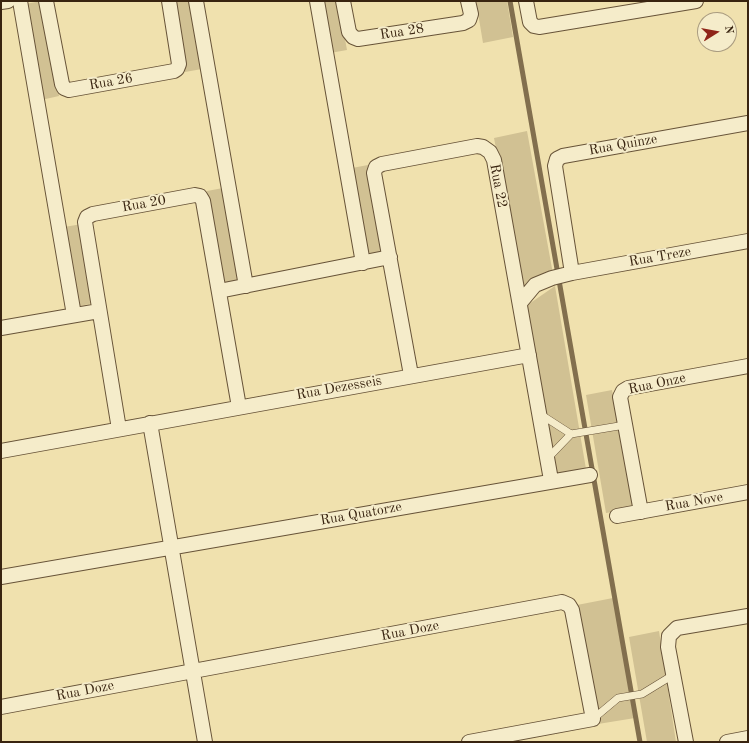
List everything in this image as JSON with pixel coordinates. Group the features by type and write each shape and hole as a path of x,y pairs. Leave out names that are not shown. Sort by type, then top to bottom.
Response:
{"street":[{"path":"1,2 8,1"},
{"path":"20,1 49,162 74,315"},
{"name":"Rua 26","path":"46,1 62,84 64,88 69,90 174,72 179,64 169,1"},
{"path":"196,1 246,286"},
{"path":"318,1 363,263"},
{"name":"Rua 28","path":"343,1 349,32 352,37 358,39 463,23 469,20 471,14 468,1"},
{"path":"526,1 530,22 534,26 539,27 696,1"},
{"name":"Rua Quinze","path":"563,275 563,217 554,166 557,159 563,156 748,122"},
{"name":"Rua 22","path":"411,376 374,173 376,167 382,164 470,148 483,147 490,152 494,160 529,356"},
{"name":"Rua 20","path":"119,429 85,222 87,217 93,214 195,195 200,196 203,201 238,407"},
{"name":"Rua Treze","path":"520,303 535,285 563,275 748,241"},
{"path":"219,291 390,257"},
{"path":"6,327 99,311"},
{"path":"529,356 551,480"},
{"name":"Rua Dezesseis","path":"1,451 238,407 529,356"},
{"name":"Rua Onze","path":"641,512 620,397 623,391 628,388 748,366"},
{"path":"150,423 205,736"},
{"name":"Rua Quatorze","path":"1,577 551,480 590,475"},
{"name":"Rua Nove","path":"617,516 748,492"},
{"name":"Rua Doze","path":"1,707 562,602 569,605 572,610 583,660 593,719"},
{"path":"686,742 668,647 669,636 677,628 748,616"},
{"path":"470,742 593,719"},
{"path":"727,742 748,738"}],"lane":[{"path":"539,414 574,433 625,425"},
{"path":"547,459 574,433"},
{"path":"593,719 618,698 642,694 674,675"}],"shaded area":[{"path":"42,1 59,96 41,100 25,4"},
{"path":"173,1 190,1 202,69 185,72"},
{"path":"321,1 338,1 347,50 330,53"},
{"path":"476,1 507,1 513,37 483,43"},
{"path":"527,131 553,274 523,292 494,138"},
{"path":"368,165 383,254 366,257 352,168"},
{"path":"223,188 239,283 222,286 207,191"},
{"path":"82,224 93,303 76,307 64,227"},
{"path":"555,286 586,469 554,474 526,306"},
{"path":"612,390 633,509 606,513 586,395"},
{"path":"613,598 635,718 598,724 577,605"},
{"path":"659,631 676,742 647,742 629,637"}],"waterway":[{"path":"510,1 640,742"}]}
